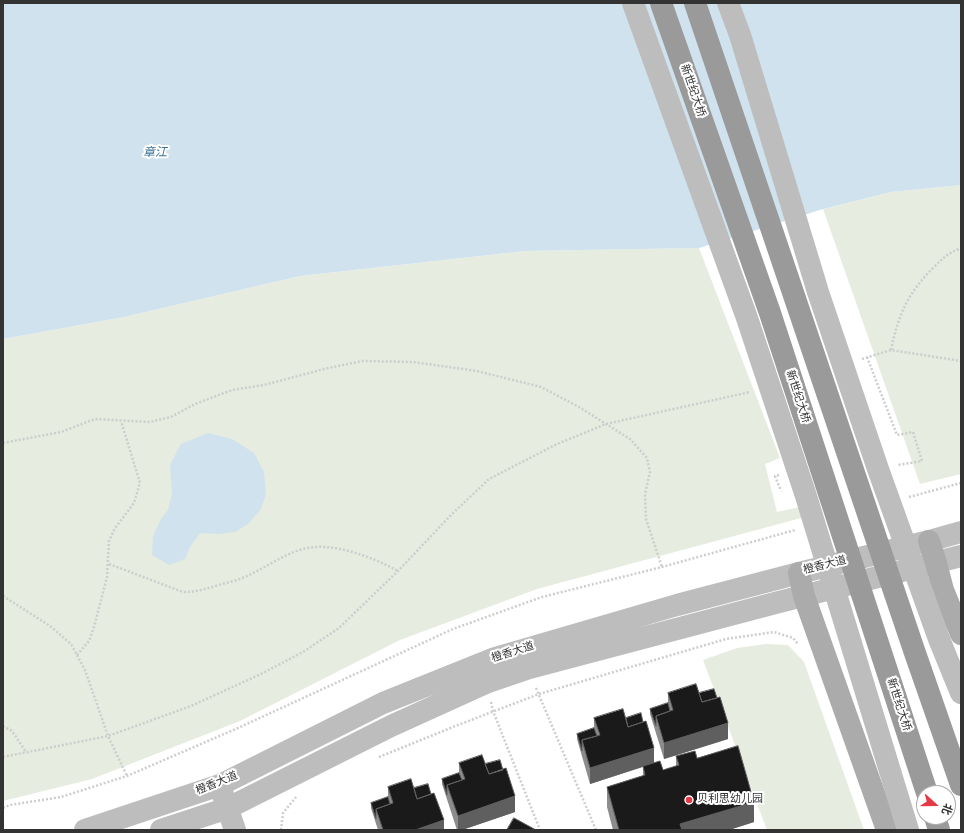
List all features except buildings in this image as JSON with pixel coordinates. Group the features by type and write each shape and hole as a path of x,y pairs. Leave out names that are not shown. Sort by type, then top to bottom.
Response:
{"highway":[{"name":"新世纪大桥","path":"661,3 770,313 924,785"},
{"path":"695,3 961,785"}],"main road":[{"path":"632,3 752,333 806,496 908,830"},
{"path":"728,3 740,35 818,292 878,469 939,639 961,693"},
{"name":"橙香大道","path":"85,830 220,785 383,703 496,658 799,573 961,532"},
{"path":"929,541 943,590 961,634"},
{"name":"橙香大道","path":"161,830 228,808 391,726 488,682 529,668 961,556"},
{"path":"799,573 804,596 887,830"},
{"path":"220,785 235,830"}],"path":[{"path":"891,350 895,330 906,300 921,280 948,254 961,248"},
{"path":"867,357 897,435 913,432 922,461 878,469"},
{"path":"3,443 61,432 95,419 150,422 171,417 195,404 232,390 264,385 324,369 362,361 413,362 477,371 542,387 630,439 647,458 650,472 645,494 646,519 662,567"},
{"path":"3,757 108,736 191,706 261,674 302,652 339,628 398,571 451,515 489,479 557,444 606,424 755,391"},
{"path":"77,655 89,641 94,627 107,578 109,541 115,528 134,503 140,483 121,421"},
{"path":"903,498 961,483"},
{"path":"3,808 10,805 62,797 127,776 238,728 453,629 542,597 662,567 798,529"},
{"path":"108,564 184,592 194,592 242,578 302,550 318,546 334,548 361,555 379,561 398,571"},
{"path":"3,596 50,626 71,644 86,670 108,736 127,776"},
{"path":"376,758 539,694 726,639 774,632 793,638 802,649"},
{"path":"529,668 596,830"},
{"path":"488,682 493,711 540,830"},
{"path":"3,726 12,731 26,752"},
{"path":"281,830 283,813 298,795"}],"shaded area":[{"path":"961,185 961,474 920,484 823,209 891,192"},
{"path":"699,248 780,458 765,464 777,512 804,506 805,517 537,589 400,640 240,721 92,779 3,801 3,339 124,317 300,276 525,251"},
{"path":"766,644 788,645 804,662 864,830 767,830 703,660 737,648"}],"water":[{"name":"章江","path":"3,3 961,3 961,185 891,192 823,209 699,248 525,251 300,276 124,317 3,339"},
{"path":"208,433 232,439 254,453 264,472 266,494 261,509 248,524 235,532 219,534 200,533 190,547 185,559 169,565 152,555 153,536 161,519 168,510 172,493 170,465 181,444"}],"place":[{"name":"贝利思幼儿园","path":"689,800"}]}
